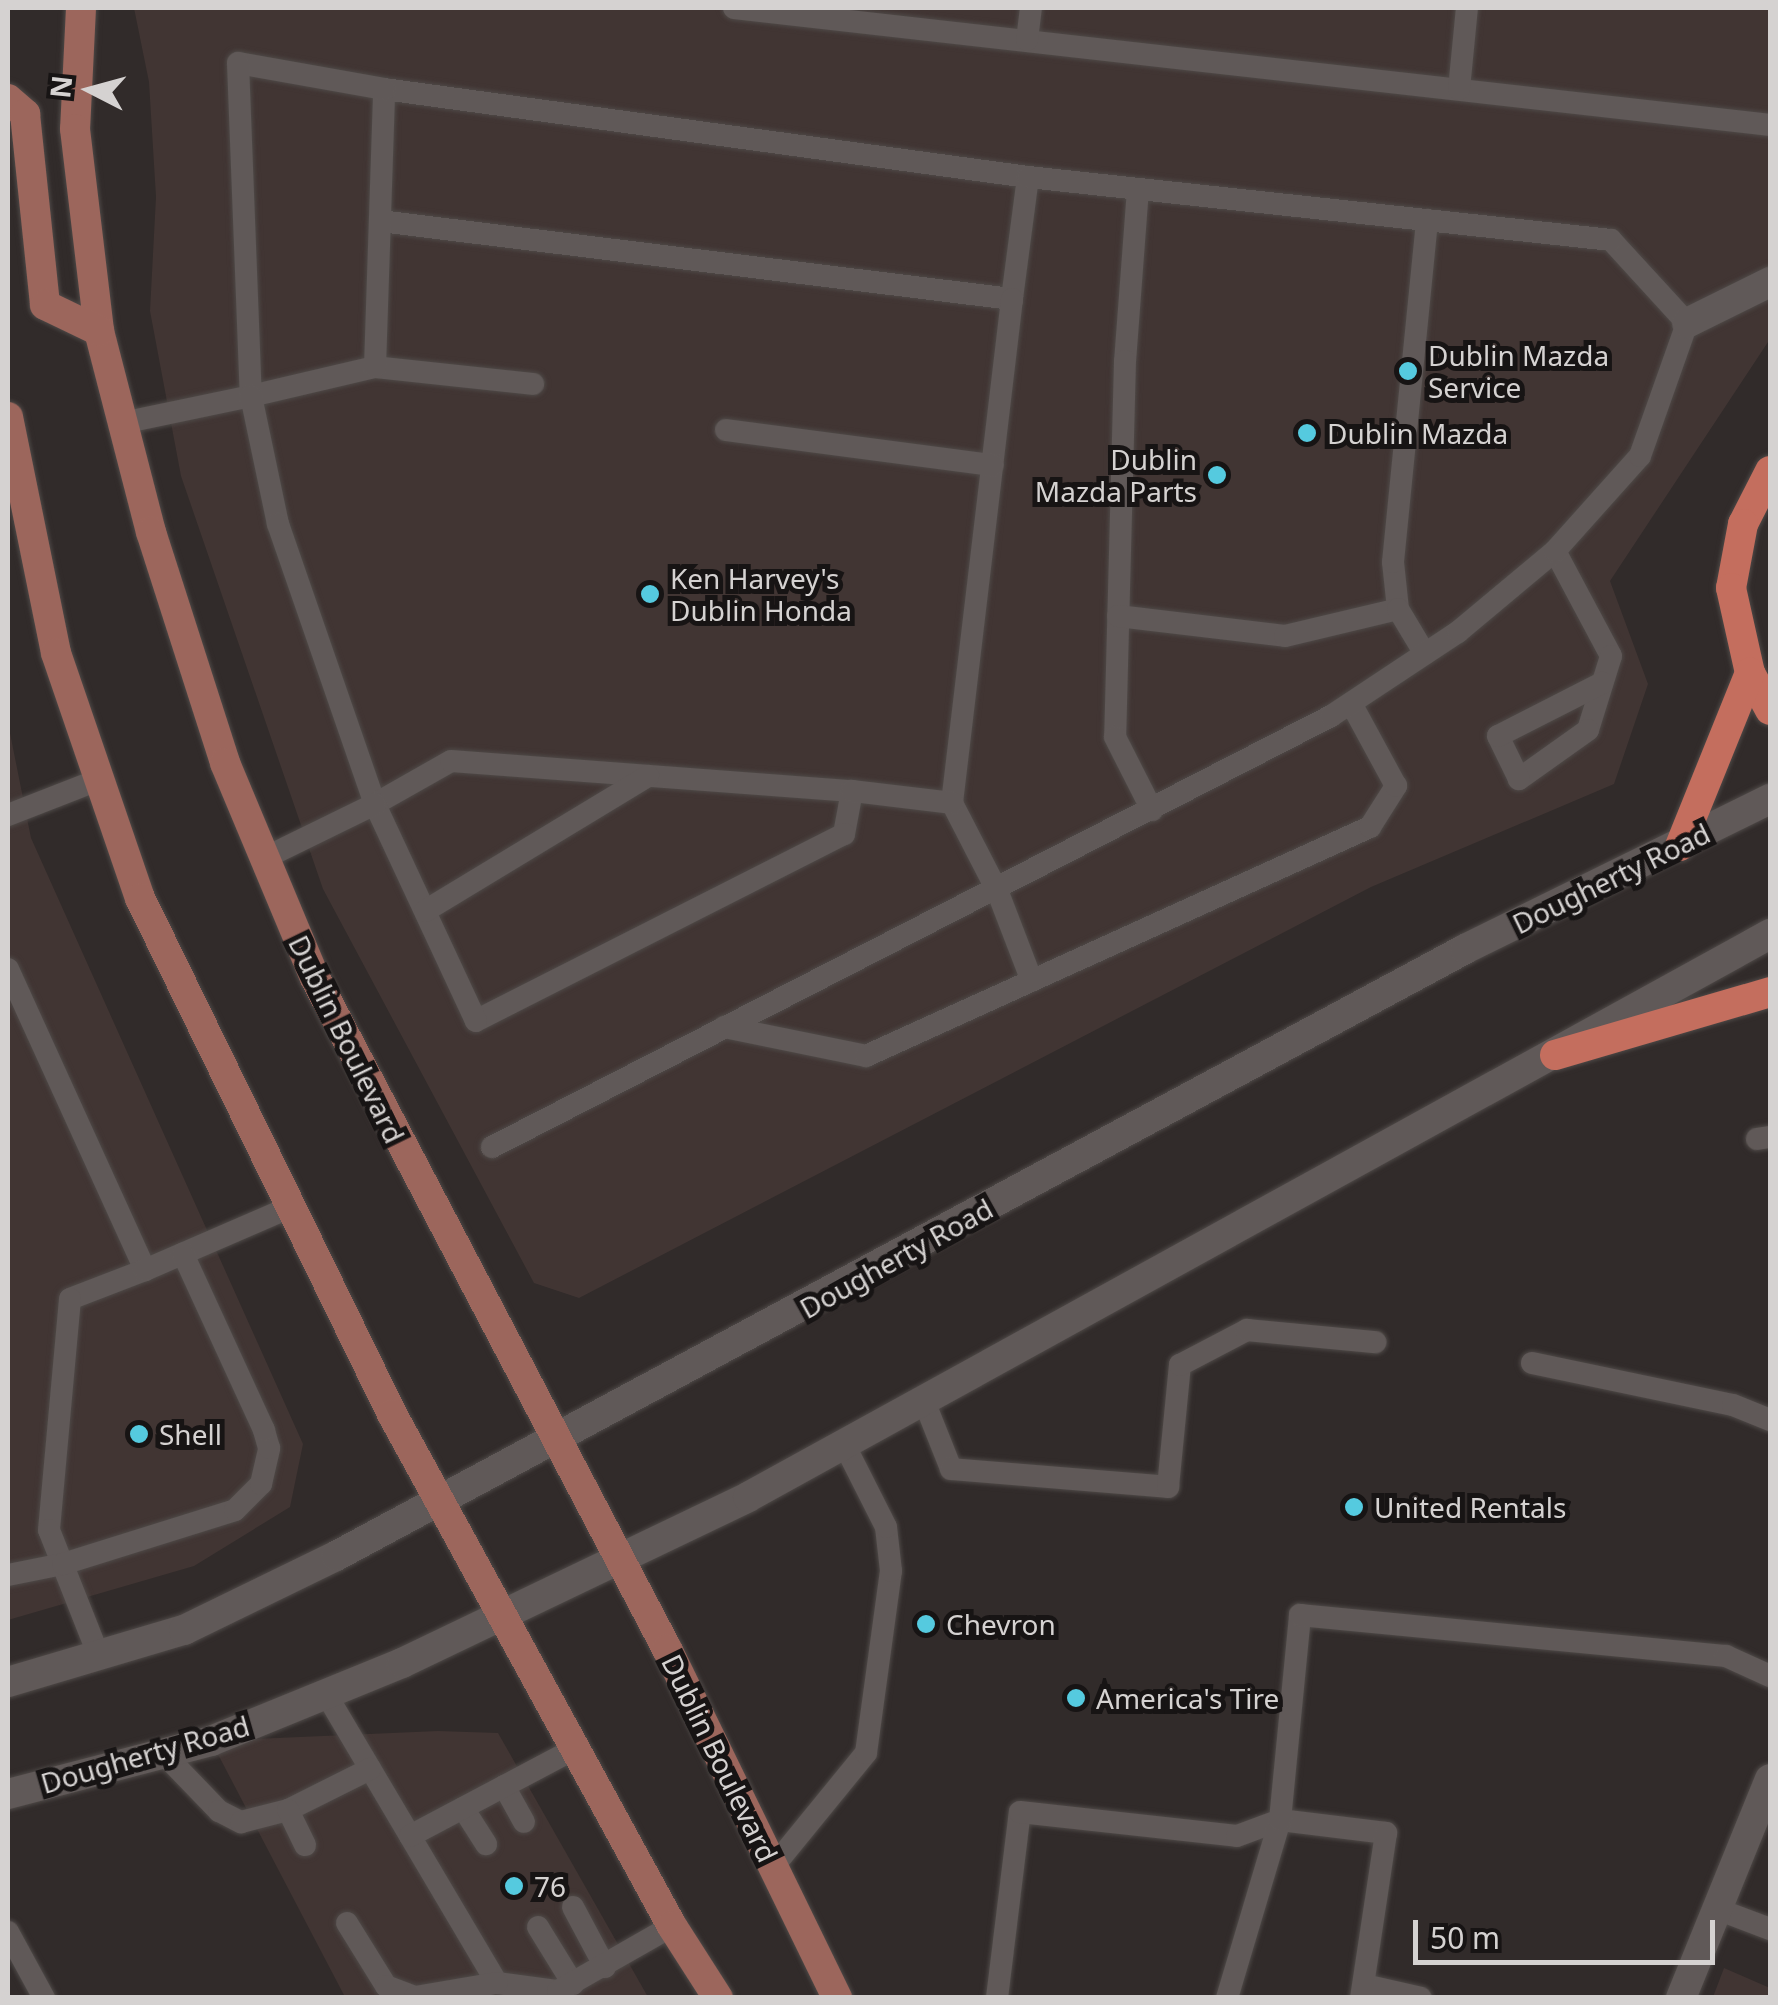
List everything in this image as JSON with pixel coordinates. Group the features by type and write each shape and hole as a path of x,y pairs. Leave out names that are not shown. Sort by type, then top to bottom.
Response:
{"highway":[{"path":"1770,471 1743,524 1731,588 1750,673 1770,710"},
{"path":"1680,846 1750,673"},
{"path":"1555,1055 1770,992"}],"main road":[{"name":"Dublin Boulevard","path":"80,8 75,130 99,330 122,423 225,763 314,978 618,1560 837,1998"},
{"path":"8,98 25,114 45,304 99,330"},
{"path":"1687,323 1770,282"},
{"path":"8,417 56,653 140,898 288,1208 441,1502 672,1926 718,1998"},
{"name":"Dougherty Road","path":"8,1682 184,1630 441,1502 1465,949 1680,846 1770,798"},
{"name":"Dougherty Road","path":"8,1794 163,1753 326,1694 618,1560 924,1401 1770,934"},
{"path":"1683,1997 1770,1779"}],"lane":[{"path":"734,8 921,18 1027,40 1770,125"},
{"path":"1027,40 1031,8"},
{"path":"1459,89 1467,8"},
{"path":"492,1147 1152,810 1351,703 1425,654 1555,551 1640,456 1687,323 1611,240 1028,177 384,89 238,63 250,396 278,524 375,804 476,1022 844,834 852,790"},
{"path":"375,367 384,89"},
{"path":"1028,177 952,803 997,890 1032,981"},
{"path":"1138,189 1115,737 1152,810"},
{"path":"1425,654 1398,609 1394,562 1428,220"},
{"path":"380,222 1012,299"},
{"path":"122,423 375,367 533,384"},
{"path":"726,430 993,464"},
{"path":"1555,551 1610,656 1602,683 1588,730 1519,779 1498,736 1602,683"},
{"path":"1118,616 1285,636 1398,609"},
{"path":"724,1027 866,1056 1370,828 1396,786 1351,703"},
{"path":"264,858 451,762 852,790 952,803"},
{"path":"425,910 648,776"},
{"path":"8,815 98,780"},
{"path":"8,969 145,1270"},
{"path":"99,1656 49,1530 70,1299 288,1208"},
{"path":"8,1575 63,1564 235,1510 262,1484 268,1448 264,1430 182,1254"},
{"path":"924,1401 951,1470 1168,1487 1180,1364 1248,1330 1375,1342"},
{"path":"1532,1363 1732,1405 1770,1420"},
{"path":"774,1866 866,1753 891,1571 886,1527 844,1444"},
{"path":"1227,1998 1280,1820 1300,1615 1726,1656 1770,1676"},
{"path":"326,1694 497,1982"},
{"path":"410,1836 576,1748"},
{"path":"163,1753 219,1812 241,1822 288,1810 370,1768"},
{"path":"504,1786 524,1822"},
{"path":"463,1808 486,1844"},
{"path":"288,1810 305,1845"},
{"path":"997,1998 1020,1812 1237,1836 1280,1820 1386,1833 1362,1991 1422,1998"},
{"path":"572,1907 605,1966"},
{"path":"1717,1909 1770,1930"},
{"path":"346,1923 386,1986 400,1992 454,1994 497,1982 564,1991 672,1926"},
{"path":"538,1928 564,1991"},
{"path":"8,1932 44,1998"}],"shaded area":[{"path":"134,8 1770,8 1770,339 1610,581 1648,684 1614,784 1371,887 579,1298 534,1283 323,889 181,476 150,311 156,197 149,82"},
{"path":"8,723 31,838 303,1444 290,1507 194,1566 8,1620"},
{"path":"438,1731 498,1733 648,1997 345,1997 211,1741"},
{"path":"1724,1968 1770,1988 1770,1997 1713,1997"}],"place":[{"name":"Dublin Mazda Service","path":"1408,371"},
{"name":"Dublin Mazda","path":"1307,433"},
{"name":"Dublin Mazda Parts","path":"1217,475"},
{"name":"Ken Harvey's Dublin Honda","path":"650,594"},
{"name":"Shell","path":"139,1434"},
{"name":"United Rentals","path":"1354,1507"},
{"name":"Chevron","path":"926,1624"},
{"name":"America's Tire","path":"1076,1698"},
{"name":"76","path":"514,1886"}]}
